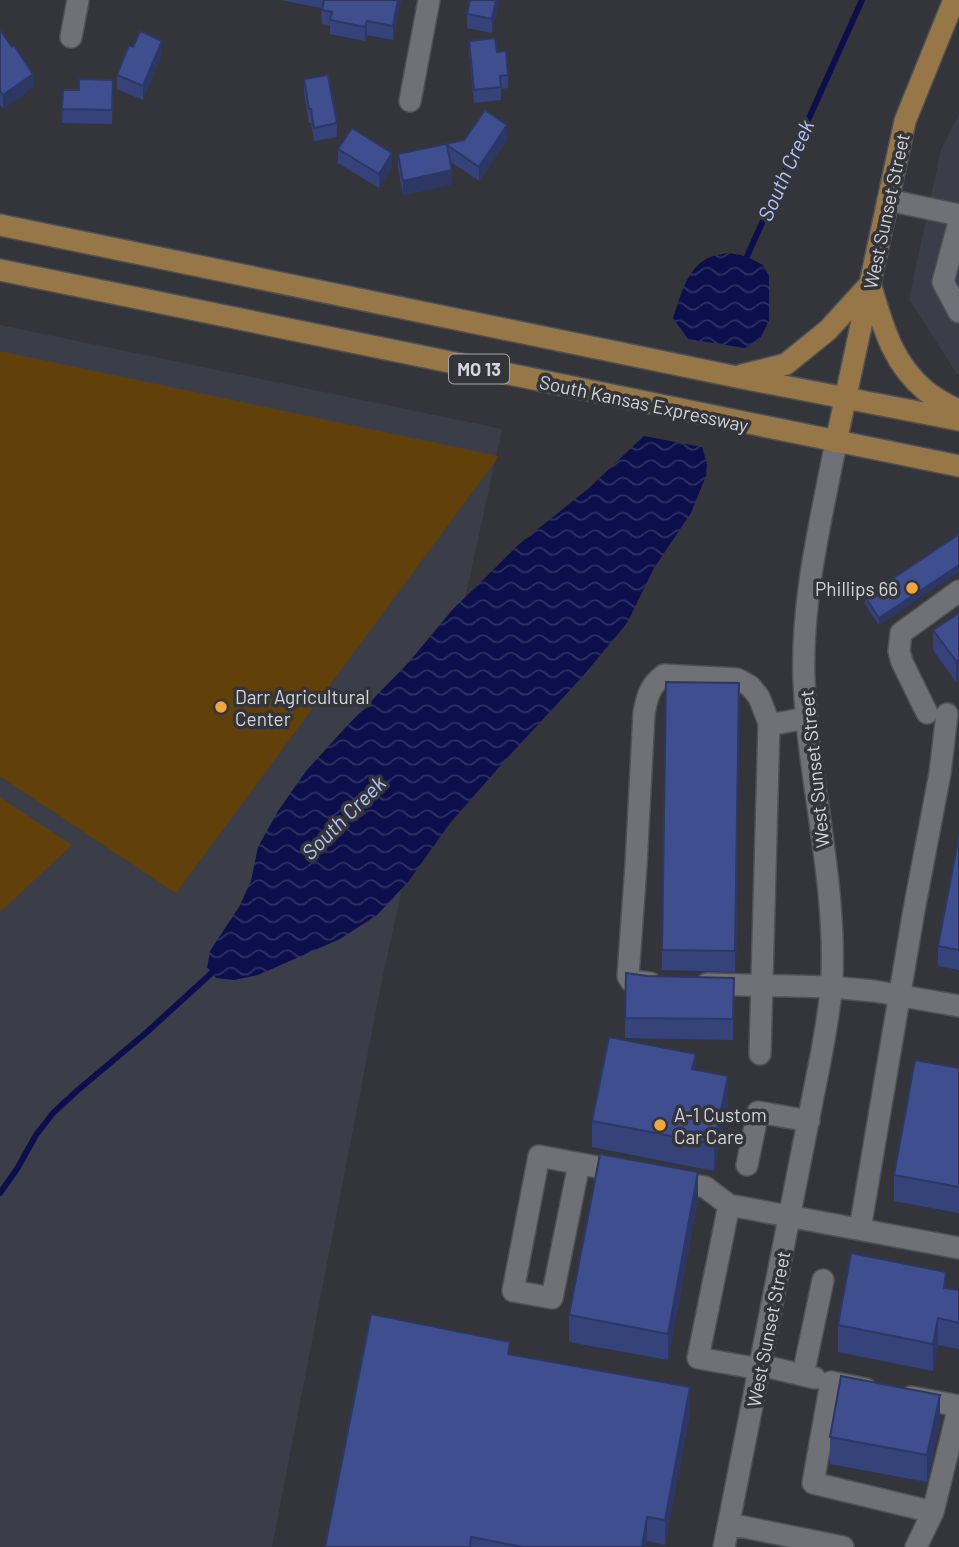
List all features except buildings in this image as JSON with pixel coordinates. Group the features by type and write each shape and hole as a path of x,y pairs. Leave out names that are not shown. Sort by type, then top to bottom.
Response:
{"main road":[{"name":"West Sunset Street","path":"836,442 905,121 954,0"},
{"name":"MO 13","path":"0,225 959,420"},
{"name":"South Kansas Expressway","path":"0,270 959,466"},
{"path":"737,377 786,364 828,330 870,284 890,345 899,362 926,391 959,411"}],"street":[{"path":"71,37 78,0"},
{"path":"410,102 429,0"},
{"path":"954,0 959,3"},
{"path":"888,200 959,215"},
{"path":"959,222 943,282 959,312"},
{"name":"West Sunset Street","path":"724,1547 822,1051 831,987 830,902 806,718 804,663 815,548 836,442"},
{"path":"860,1229 940,773 937,714 902,662 899,651 901,633 959,591"},
{"path":"760,1054 762,986 769,723 759,697 750,685 737,679 664,675 656,681 648,695 644,713 628,976 631,981 677,984 762,986 831,987 901,995 959,1006"},
{"path":"769,723 806,718"},
{"path":"747,1166 758,1112 808,1121"},
{"path":"579,1164 552,1298 513,1291 539,1156 705,1187 729,1205 959,1248"},
{"path":"729,1205 698,1358 760,1367 959,1406 933,1512 916,1547"},
{"path":"803,1375 822,1280"},
{"path":"831,1382 813,1483 933,1512"},
{"path":"729,1524 843,1547"}],"shaded area":[{"path":"959,114 957,374 909,299 941,150"},
{"name":"Darr Agricultural Center","path":"0,325 502,429 381,985 272,1547 0,1547"},
{"path":"0,351 499,456 176,893 0,776"},
{"path":"0,797 72,845 0,912"}],"water":[{"path":"729,253 746,256 763,265 769,276 769,321 759,340 745,348 688,339 673,318 685,285 699,264 708,258"},
{"path":"644,436 702,447 707,464 706,476 691,513 654,568 627,623 583,676 450,823 408,882 377,915 340,939 258,975 234,980 216,978 207,968 210,951 239,907 251,881 258,847 278,811 306,771 409,662 453,609 518,545 589,488"}],"waterway":[{"name":"South Creek","path":"744,263 862,0"},
{"name":"South Creek","path":"0,1193 53,1113 216,969"}],"place":[{"name":"Phillips 66","path":"912,588"},
{"name":"Darr Agricultural Center","path":"221,707"},
{"name":"A-1 Custom Car Care","path":"660,1125"}]}
